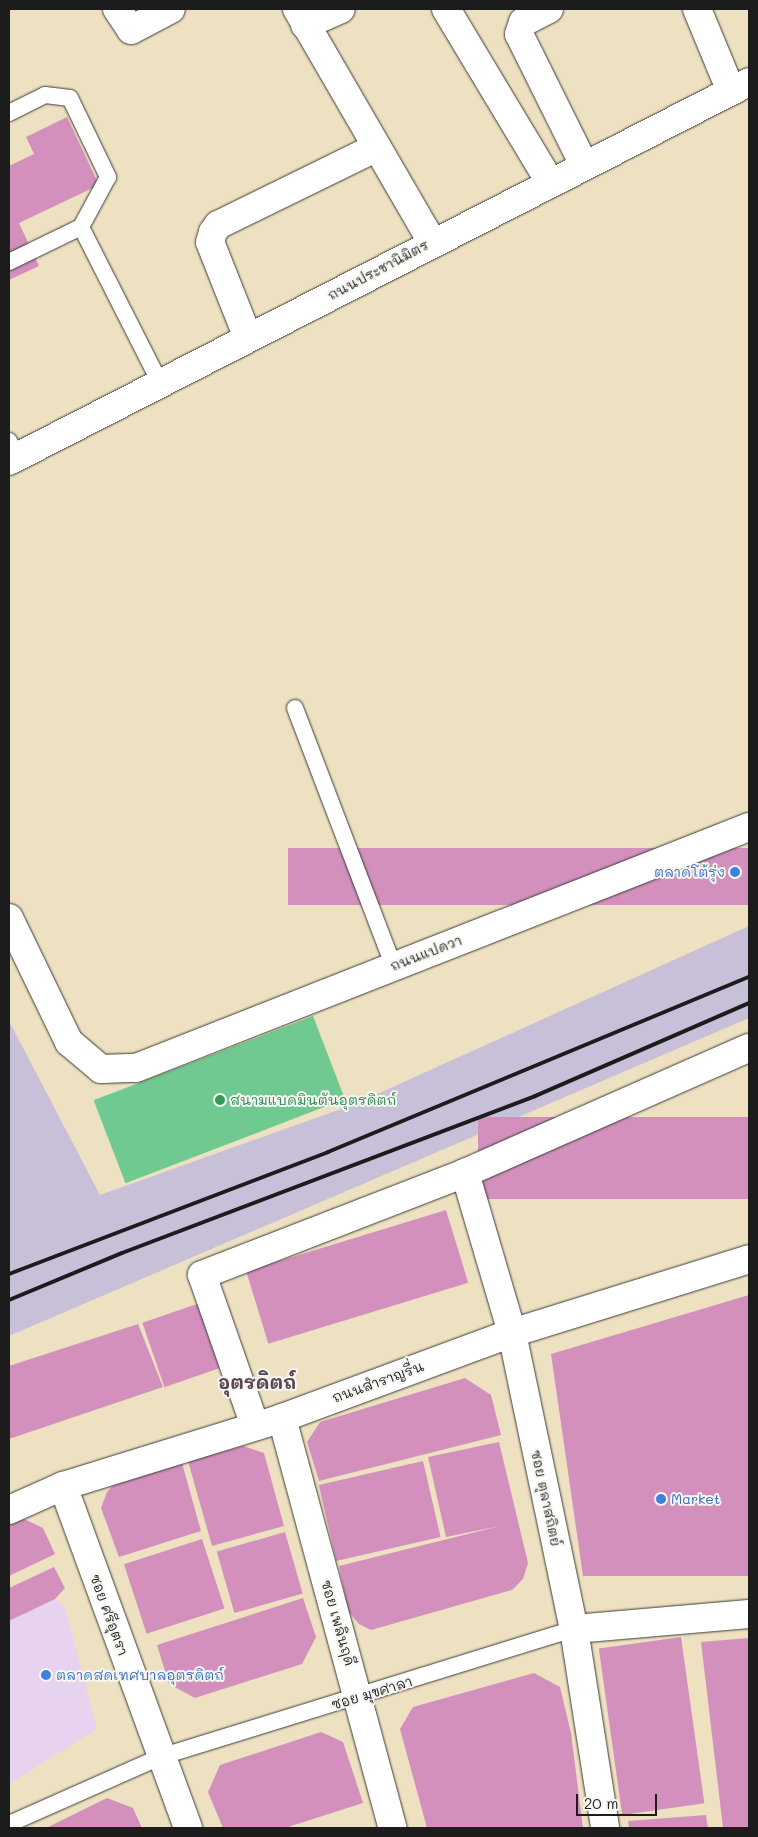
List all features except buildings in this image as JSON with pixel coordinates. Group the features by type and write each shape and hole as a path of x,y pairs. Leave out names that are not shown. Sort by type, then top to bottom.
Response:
{"street":[{"path":"117,9 132,30 171,9"},
{"path":"341,9 301,17 432,242"},
{"path":"446,9 550,182"},
{"path":"549,9 523,22 519,34 584,165"},
{"path":"697,9 740,86"},
{"name":"ถนนประชานิมิตร","path":"11,453 160,384 432,242 740,86"},
{"path":"248,338 210,242 213,232 218,225 377,147"},
{"name":"ถนนแปดวา","path":"9,918 69,1042 101,1068 136,1068 749,827"},
{"path":"255,1426 202,1275 465,1173 749,1048"},
{"name":"ซอย ตุลาสถิตย์","path":"465,1173 512,1332 574,1629 605,1828"},
{"name":"ถนนสำราญรื่น","path":"9,1510 62,1486 282,1418 512,1332 749,1258"},
{"name":"ซอย เพลินฤดี","path":"282,1418 393,1828"},
{"name":"ซอย ศรีอุตรา","path":"62,1486 160,1757 188,1828"},
{"name":"ซอย มุขศาลา","path":"574,1629 749,1614"}],"lane":[{"path":"9,113 45,96 70,98 108,177 81,227 9,262"},
{"path":"81,227 160,384"},
{"path":"295,708 393,966"},
{"name":"ซอย มุขศาลา","path":"9,1824 160,1757 574,1629"}],"shaded area":[{"path":"749,926 749,1018 9,1336 9,1021 100,1195 355,1104"},
{"name":"ตลาดสดเทศบาลอุตรดิตถ์","path":"55,1599 65,1607 97,1729 9,1784 9,1621"}],"green space":[{"name":"สนามแบดมินตันอุตรดิตถ์","path":"313,1016 345,1099 126,1183 94,1100"}],"railway":[{"path":"9,1274 328,1152 749,977"},
{"path":"9,1300 122,1253 535,1096 749,1003"}],"place":[{"name":"ตลาดโต้รุ่ง","path":"735,872"},
{"name":"สนามแบดมินตันอุตรดิตถ์","path":"220,1100"},
{"name":"Market","path":"661,1499"},
{"name":"ตลาดสดเทศบาลอุตรดิตถ์","path":"46,1675"}],"district":[{"name":"อุตรดิตถ์","path":"257,1382"}]}
